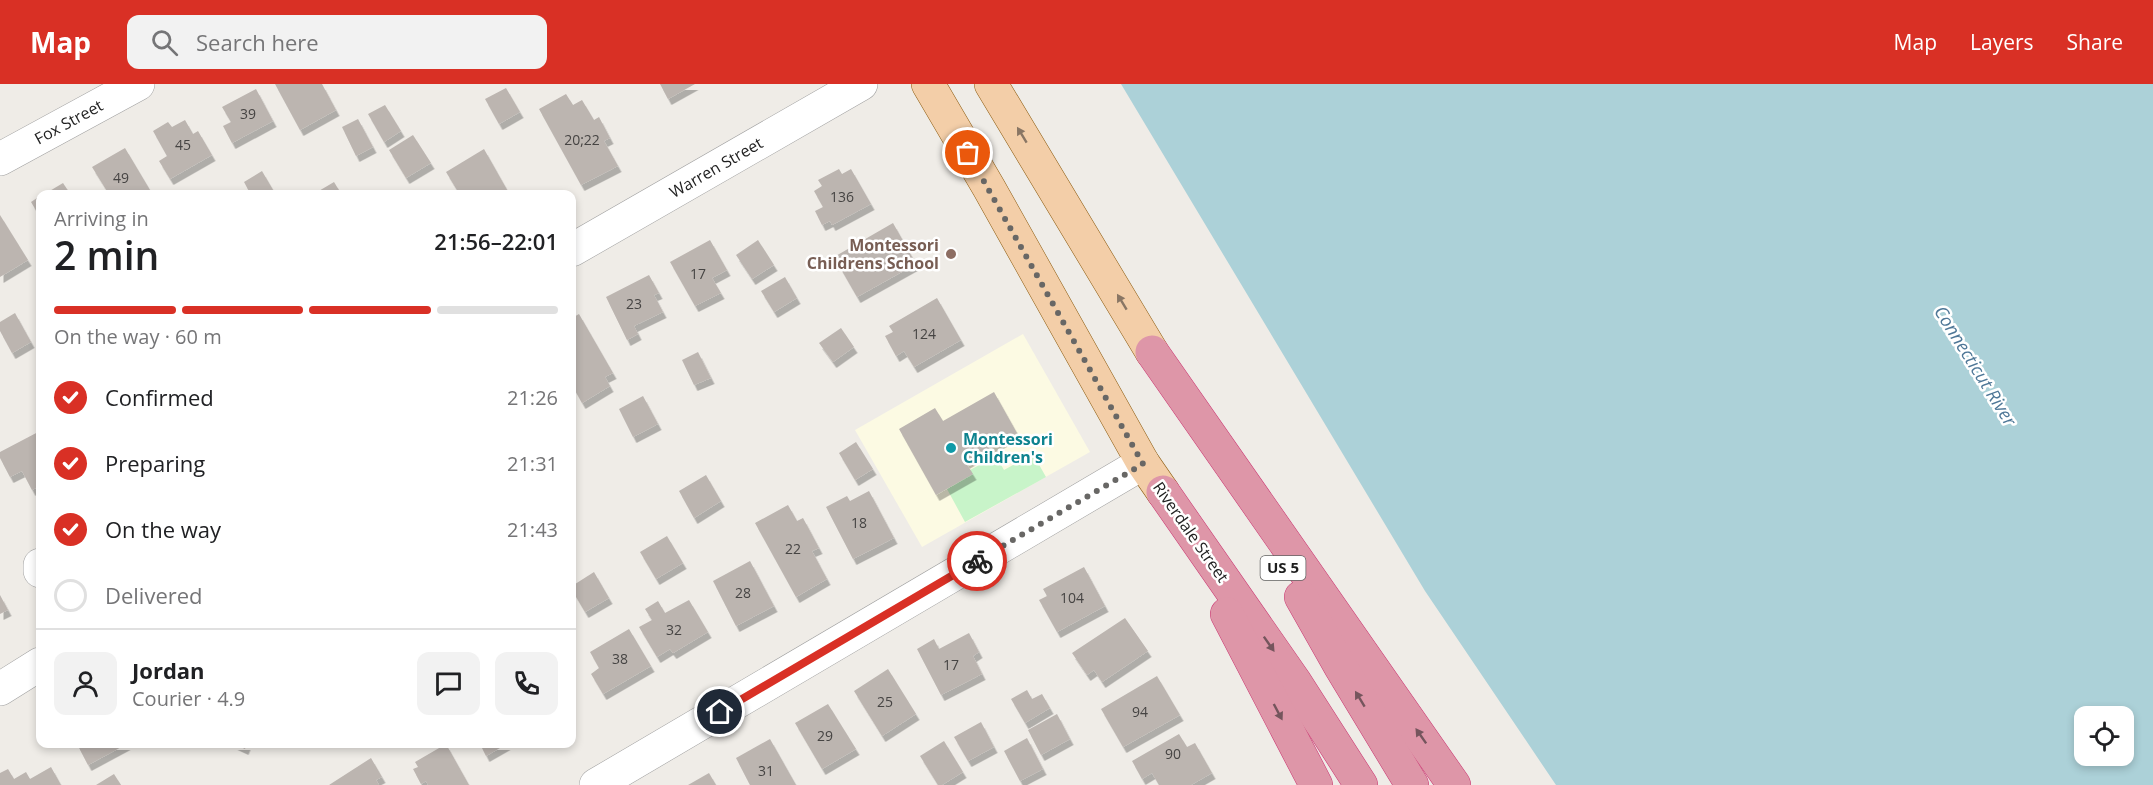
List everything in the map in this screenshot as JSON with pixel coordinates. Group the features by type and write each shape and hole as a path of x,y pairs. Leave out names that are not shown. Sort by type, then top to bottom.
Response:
{"highway":[{"name":"US 5","path":"1152,352 1412,785"},
{"path":"1152,352 1454,785"},
{"path":"1163,492 1307,782"},
{"name":"Riverdale Street","path":"1163,492 1295,682 1361,785"}],"main road":[{"name":"Riverdale Street","path":"928,84 1143,464 1163,492"},
{"name":"US 5","path":"991,84 1152,352"}],"street":[{"name":"Fox Street","path":"0,159 138,84"},
{"name":"Warren Street","path":"576,248 861,84"},
{"path":"596,785 1143,464"},
{"path":"0,689 36,666"}],"shaded area":[{"path":"1023,334 1090,452 922,547 855,430"}],"green space":[{"path":"1033,454 1046,477 965,522 947,489 972,474 970,470 996,456 1004,470"}],"water":[{"name":"Connecticut River","path":"1121,84 2153,84 2153,785 1556,785 1425,591"}],"building":[{"path":"275,84 322,84 336,110 300,130"},
{"path":"660,84 695,84 668,99"},
{"path":"506,88 520,112 499,124 485,99"},
{"path":"256,89 273,121 232,143 223,126 231,122 222,107"},
{"path":"566,94 573,105 582,100 594,120 599,117 610,138 604,141 618,166 581,185 539,109"},
{"path":"385,105 401,131 384,142 368,114"},
{"path":"358,119 373,147 356,156 342,127"},
{"path":"185,120 193,134 198,131 212,155 170,179 159,161 167,156 153,131 168,122 172,127"},
{"path":"413,135 431,163 406,178 389,150"},
{"path":"125,148 150,190 106,190 92,167"},
{"path":"484,149 507,190 457,190 446,172"},
{"path":"839,169 842,174 851,169 871,204 832,225 830,221 822,225 815,211 823,207 814,191 822,186 818,180"},
{"path":"262,171 273,190 248,190 244,182"},
{"path":"334,182 339,190 320,190"},
{"path":"63,183 68,190 51,190"},
{"path":"36,199 36,210 31,202"},
{"path":"0,215 28,260 0,277"},
{"path":"893,223 916,264 857,297 834,257"},
{"path":"710,240 727,270 712,278 721,293 695,306 670,262"},
{"path":"758,240 774,265 752,279 736,255"},
{"path":"649,275 659,293 654,295 663,312 634,326 638,334 627,340 606,297"},
{"path":"785,277 797,298 774,312 761,291"},
{"path":"937,298 961,340 914,367 904,351 896,356 885,336 893,332 889,326"},
{"path":"15,313 31,342 12,353 0,331 0,322"},
{"path":"579,314 613,373 605,377 610,386 582,403 576,392 576,316"},
{"path":"841,328 854,347 833,362 819,343"},
{"path":"698,352 711,378 694,385 682,360"},
{"name":"Montessori Children's","path":"994,392 1017,433 966,463 973,474 936,495 899,429 935,408 943,421"},
{"path":"643,396 658,424 633,437 619,409"},
{"path":"36,433 36,488 32,490 22,471 10,477 0,458 0,452"},
{"path":"856,442 873,469 855,480 839,453"},
{"path":"706,475 721,501 694,518 679,491"},
{"path":"869,491 894,538 853,559 826,507 847,496 850,501"},
{"path":"788,505 797,521 803,518 819,548 812,551 827,579 796,597 755,523"},
{"path":"667,536 683,563 656,579 640,552"},
{"path":"750,561 774,606 736,626 713,581"},
{"path":"1084,567 1105,606 1057,632 1039,600 1047,596 1043,589"},
{"path":"594,572 609,598 585,612 576,597 576,583"},
{"path":"0,595 8,610 0,614"},
{"path":"689,600 708,632 673,653 670,649 657,657 639,627 652,620 645,609 658,601 665,613"},
{"path":"1125,618 1148,651 1102,682 1094,670 1087,675 1072,653"},
{"path":"629,629 651,666 603,694 591,674 599,668 590,652"},
{"path":"969,633 979,652 973,656 982,674 941,695 917,649 934,639 939,649"},
{"path":"888,669 916,714 882,736 854,691"},
{"path":"1157,676 1180,715 1123,747 1101,709"},
{"path":"1027,690 1032,699 1042,694 1050,708 1025,723 1011,699"},
{"path":"828,704 856,749 822,769 795,723"},
{"path":"1057,714 1070,739 1041,755 1028,730"},
{"path":"981,722 994,747 968,761 954,737"},
{"path":"1179,734 1187,747 1195,743 1212,773 1191,785 1159,785 1152,773 1142,779 1132,761"},
{"path":"1027,738 1043,769 1020,781 1004,751"},
{"path":"770,739 796,785 750,785 736,758"},
{"path":"944,741 963,772 942,785 938,785 920,756"},
{"path":"79,748 120,748 88,765"},
{"path":"439,748 448,748 469,785 428,785 426,781 421,784 413,769 418,767 415,762"},
{"path":"482,748 500,748 486,756"},
{"path":"371,758 382,777 376,780 379,785 329,785"},
{"path":"51,767 61,785 0,785 0,773 8,769 14,779 26,772 30,779"},
{"path":"709,773 716,785 688,785"},
{"path":"114,774 121,785 96,785"}],"way so far":[{"path":"968,153 1143,464 977,561"}],"place":[{"name":"Montessori Childrens School","path":"951,254"},
{"name":"Montessori Children's","path":"951,448"}],"route":[{"path":"720,712 977,561"}]}
